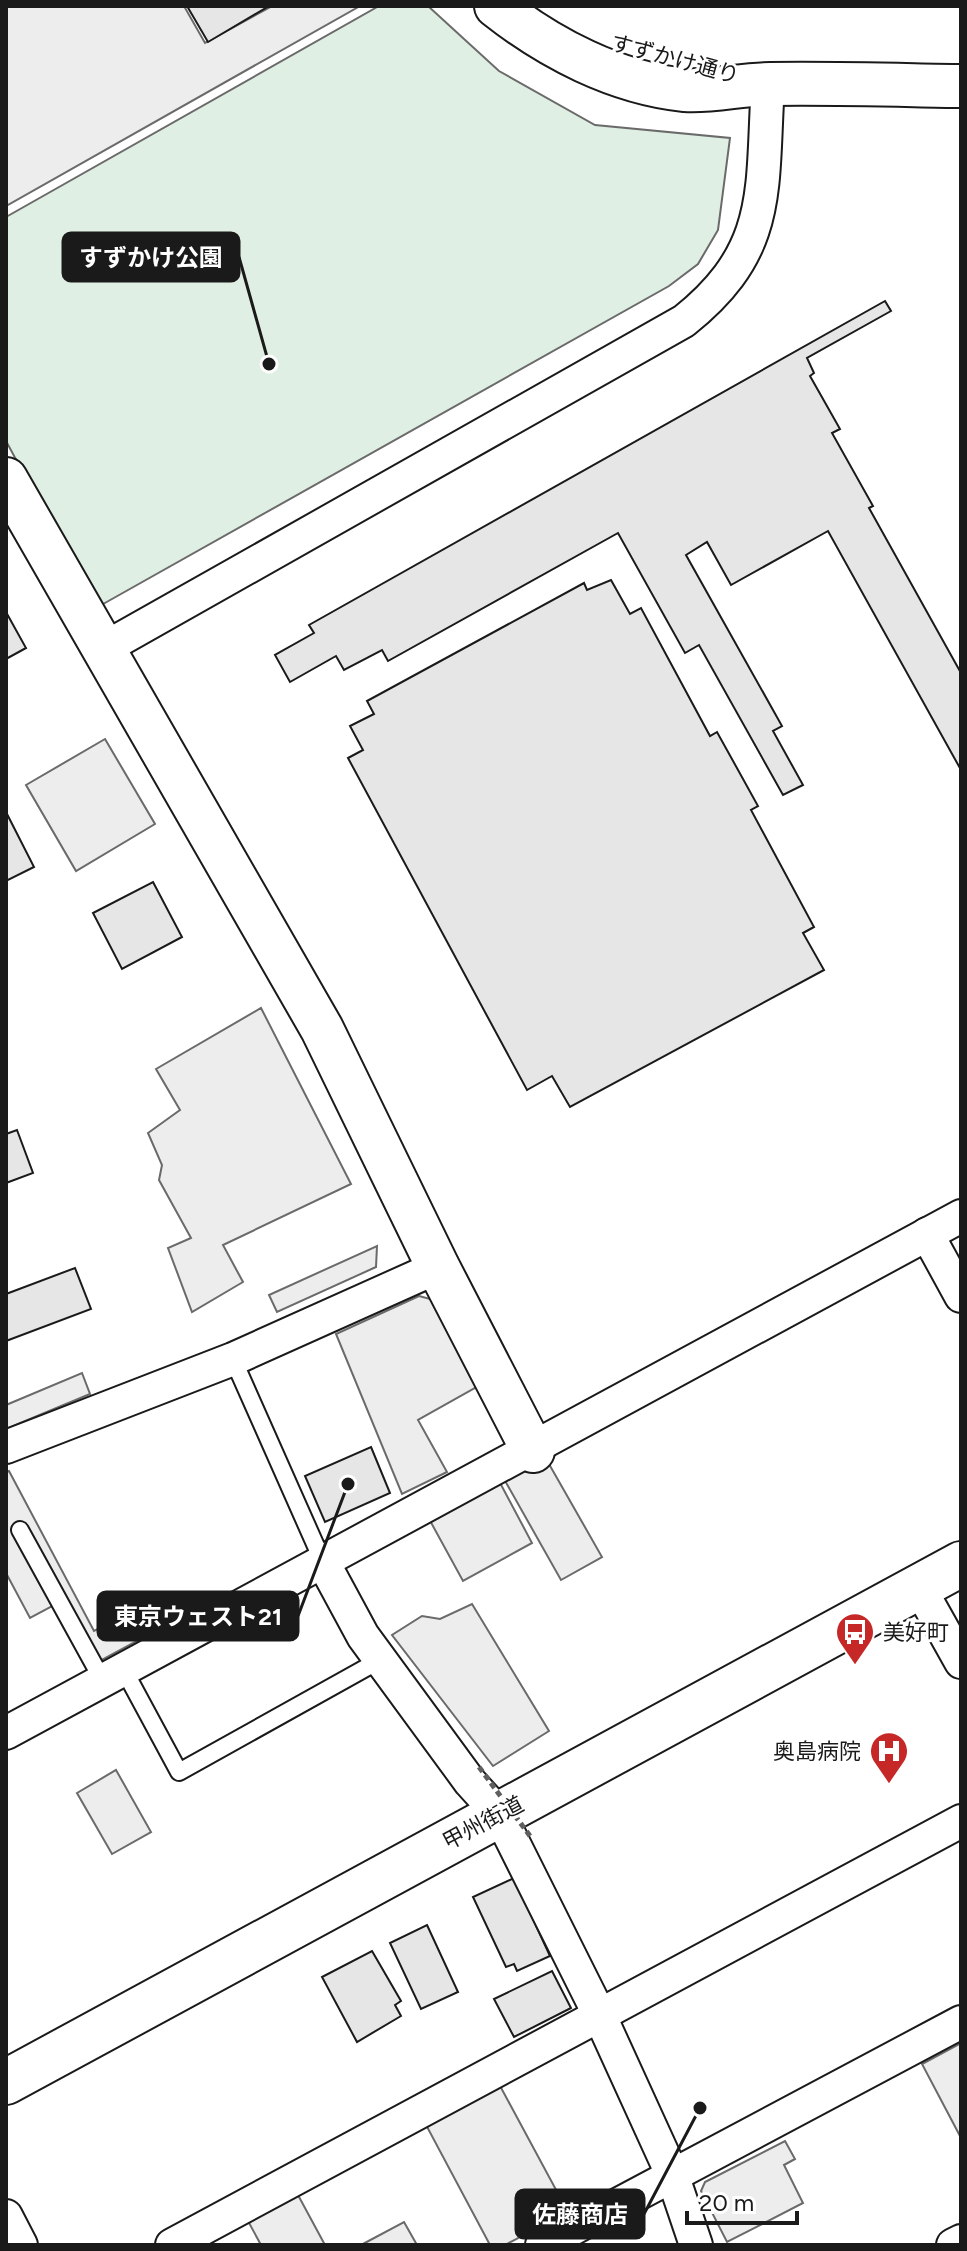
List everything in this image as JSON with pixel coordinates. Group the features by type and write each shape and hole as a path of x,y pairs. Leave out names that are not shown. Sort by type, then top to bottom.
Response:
{"highway":[{"name":"甲州街道","path":"6,2082 514,1825 961,1564"}],"street":[{"name":"すずかけ通り","path":"496,6 522,26 589,63 656,85 687,90 768,84 961,86"},
{"name":"すずかけ通り","path":"542,6 604,40 651,56 768,84"},
{"path":"103,649 684,321 710,300 738,266 753,233 760,201 768,84"},
{"path":"6,479 322,1029 438,1267 533,1451"},
{"path":"6,1733 533,1451 961,1216"},
{"path":"927,1234 961,1296"},
{"path":"6,1447 233,1359 438,1267"},
{"path":"323,1562 380,1660 470,1782 514,1825 672,2174 696,2245"},
{"path":"919,1587 961,1662"},
{"path":"172,2245 961,1821"},
{"path":"542,2245 961,2022"},
{"path":"6,2216 21,2245"},
{"path":"953,2245 961,2241"}],"lane":[{"path":"233,1359 323,1562"},
{"path":"20,1530 113,1676 179,1772 380,1660"}],"path":[{"path":"479,1767 514,1825"}],"green space":[{"path":"379,6 428,6 499,71 595,125 730,138 718,230 698,264 669,286 96,608 6,441 6,217"}],"shaded area":[{"path":"6,6 184,6 205,43 272,6 360,6 6,206"},
{"path":"105,739 155,824 76,871 26,785"},
{"path":"261,1008 351,1184 223,1245 243,1282 192,1312 168,1248 191,1238 159,1180 162,1165 148,1133 180,1110 156,1069"},
{"path":"377,1246 376,1267 277,1312 269,1295"},
{"path":"419,1296 434,1300 480,1385 418,1420 447,1472 402,1494 336,1334"},
{"path":"82,1373 90,1394 6,1429 6,1405"},
{"path":"545,1457 602,1557 561,1580 504,1479"},
{"path":"9,1471 94,1631 137,1609 150,1634 87,1668 54,1605 30,1618 6,1573 6,1472"},
{"path":"498,1479 532,1543 463,1581 428,1517"},
{"path":"472,1604 549,1731 493,1766 392,1635 422,1616 440,1619"},
{"path":"116,1770 151,1832 112,1854 77,1793"},
{"path":"961,2043 961,2135 960,2136 922,2064"},
{"path":"499,2084 568,2212 505,2245 490,2245 425,2123"},
{"path":"785,2141 795,2159 784,2165 803,2203 727,2242 701,2191 705,2182"},
{"path":"298,2195 325,2245 261,2245 248,2221"},
{"path":"404,2222 417,2245 361,2245"}],"building":[{"path":"187,6 269,6 208,42"},
{"path":"885,301 891,311 807,358 814,373 810,376 840,429 832,433 873,506 869,508 961,673 961,770 828,531 731,585 707,542 686,555 782,726 773,731 803,785 783,795 699,645 685,653 618,533 388,661 382,650 344,670 336,656 290,682 275,655 314,633 309,625"},
{"path":"611,580 630,614 641,608 710,736 717,732 758,806 751,810 814,927 803,933 824,970 570,1107 552,1076 527,1090 348,758 363,750 350,726 374,714 367,701 584,583 587,590"},
{"path":"6,612 26,648 6,659"},
{"path":"6,812 34,867 6,881"},
{"path":"153,882 182,937 122,969 93,913"},
{"path":"17,1130 33,1173 6,1183 6,1134"},
{"path":"75,1268 91,1309 6,1341 6,1294"},
{"path":"371,1447 390,1493 325,1522 305,1476"},
{"path":"514,1878 550,1956 517,1971 514,1964 506,1967 473,1897"},
{"path":"427,1925 458,1992 421,2009 390,1943"},
{"path":"372,1951 401,2001 395,2005 401,2016 357,2042 322,1977"},
{"path":"552,1971 571,2008 514,2037 494,1999"}],"place":[{"name":"すずかけ公園","path":"269,364"},
{"name":"東京ウェスト21","path":"348,1484"},
{"name":"美好町","path":"855,1666"},
{"name":"奥島病院","path":"889,1785"},
{"name":"佐藤商店","path":"700,2108"}]}
